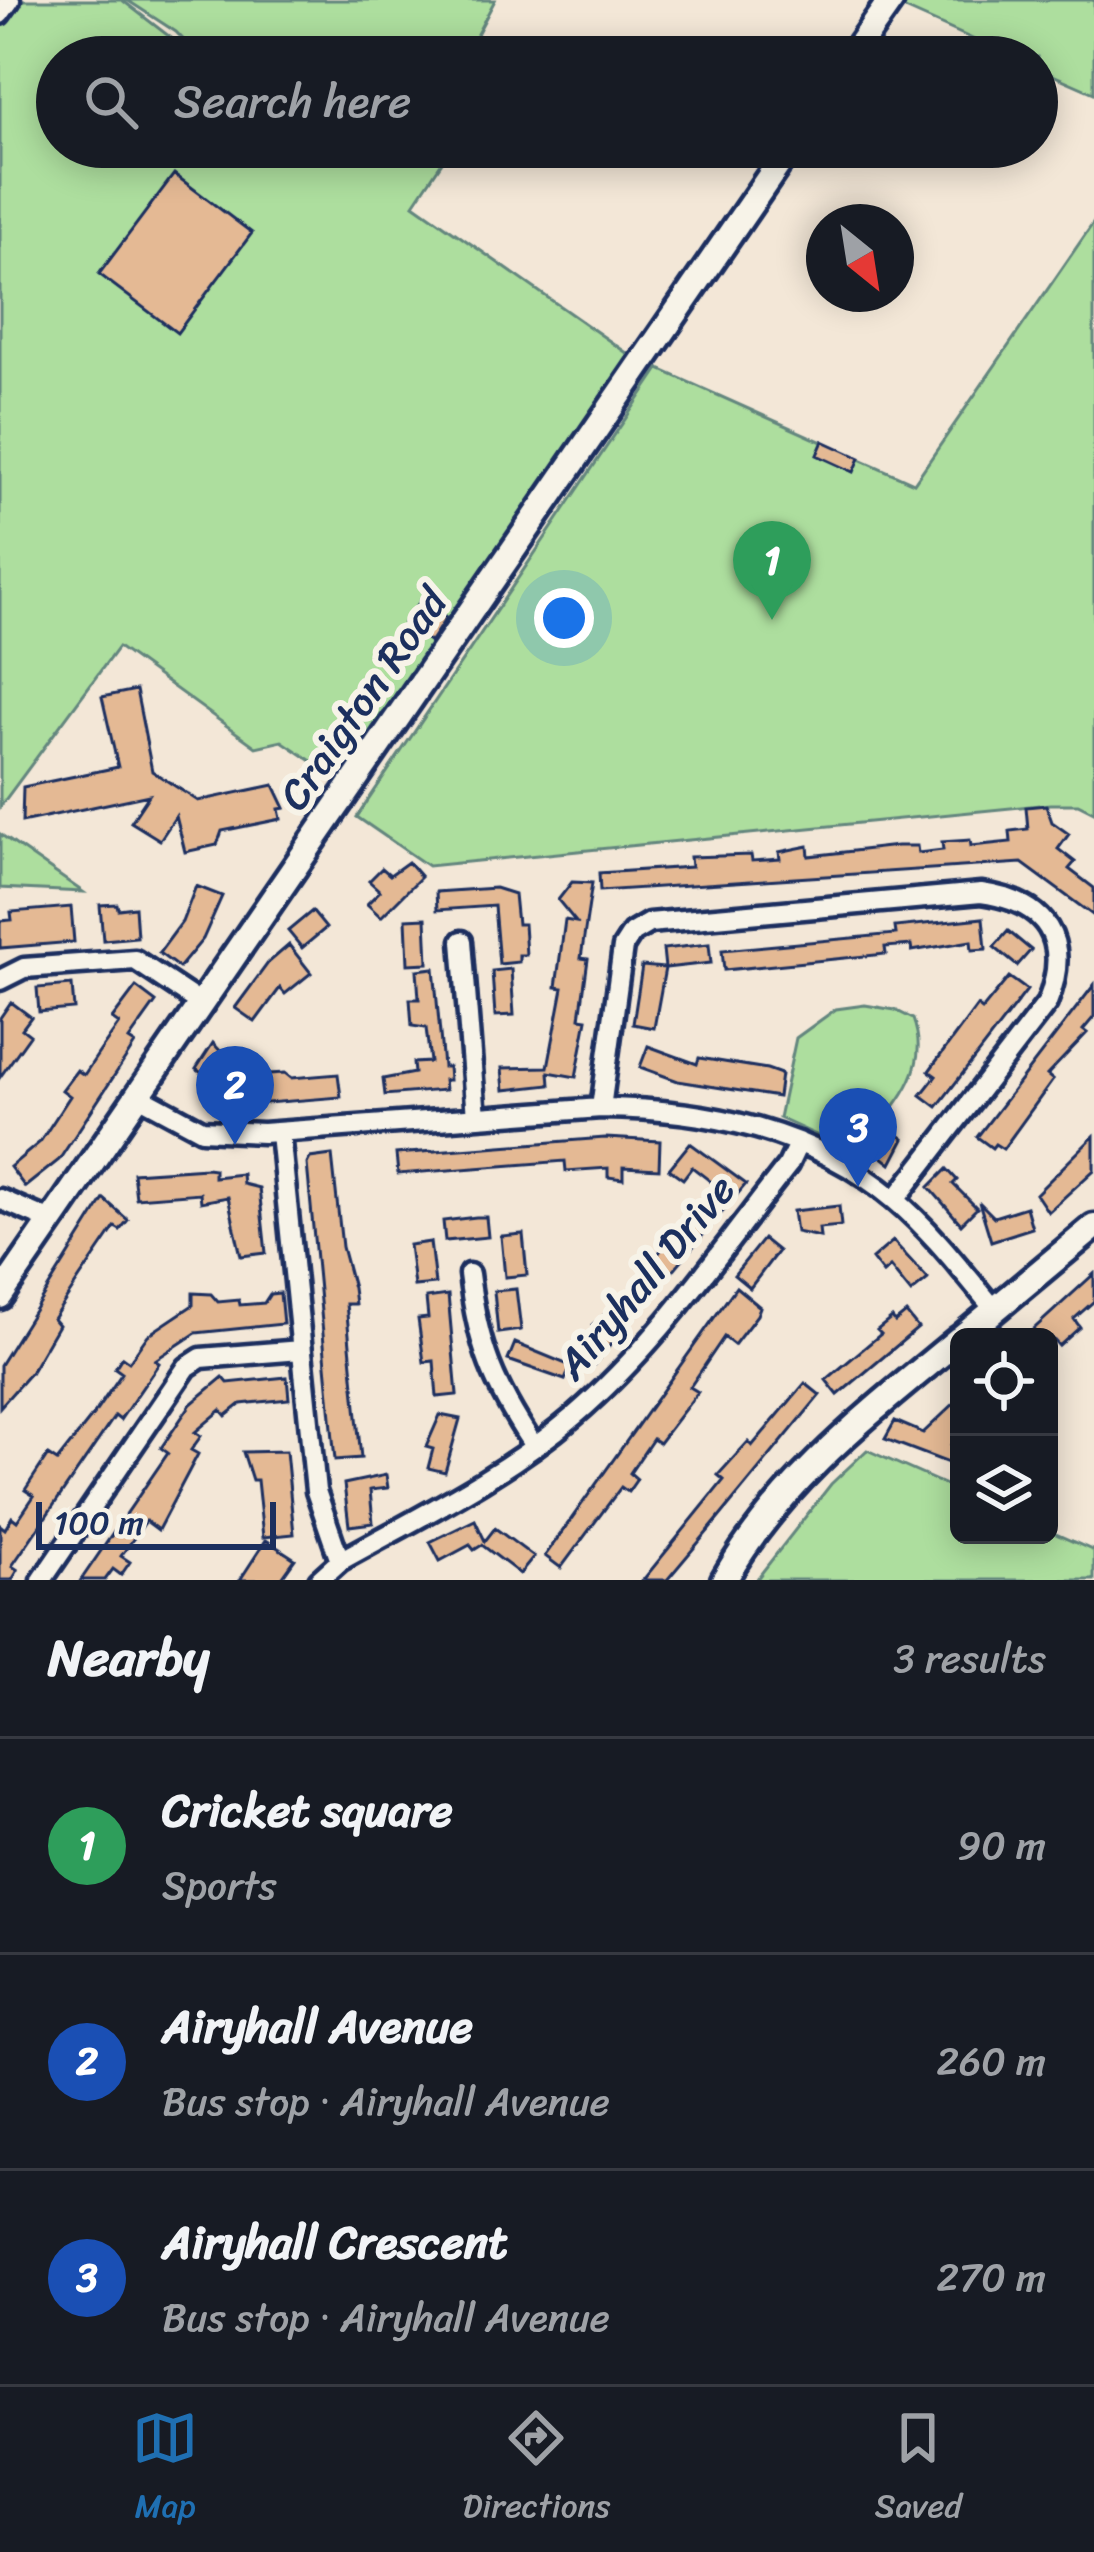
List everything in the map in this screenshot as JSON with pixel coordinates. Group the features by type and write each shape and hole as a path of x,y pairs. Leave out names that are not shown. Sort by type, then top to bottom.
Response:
{"street":[{"path":"0,14 10,0"},
{"path":"866,36 891,0"},
{"name":"Craigton Road","path":"0,1296 776,168"},
{"path":"601,1108 623,947 632,933 649,923 981,892 1008,896 1030,906 1048,926 1057,950 1057,977 1047,1003 895,1199"},
{"path":"462,941 476,1117"},
{"path":"0,980 24,968 134,960 201,1004"},
{"path":"137,1095 202,1130 280,1133 601,1108 706,1115 799,1142 895,1199 995,1310"},
{"path":"280,1133 316,1491 340,1561"},
{"name":"Airyhall Drive","path":"319,1580 340,1561 487,1479 569,1420 645,1348 799,1142"},
{"path":"0,1199 51,1221"},
{"path":"972,1328 1094,1228"},
{"name":"Airyhall Drive","path":"470,1274 487,1368 534,1446"},
{"path":"724,1580 784,1492 848,1431 950,1346"},
{"path":"42,1580 187,1367 201,1358 301,1350"}],"green space":[{"path":"10,0 122,0 169,36 36,36 36,168 438,168 414,204 631,356 341,781 282,741 256,747 118,647 0,807 0,15"},
{"path":"127,0 495,0 479,36 180,36"},
{"path":"909,0 1094,0 1094,93 1058,77 1058,36 966,36 903,8"},
{"path":"1094,222 1094,812 1078,804 1050,804 428,866 357,817 659,369 914,483"},
{"path":"0,834 83,892 0,888"},
{"path":"865,1005 913,1019 917,1057 913,1075 894,1107 856,1153 779,1118 796,1038 836,1009"},
{"path":"867,1450 950,1487 950,1544 1058,1544 1058,1535 1094,1551 1094,1580 756,1580 831,1484"}],"building":[{"path":"174,174 252,233 177,333 99,274"},
{"path":"823,441 860,458 854,472 817,455"},
{"path":"421,600 446,618 430,642 404,623"},
{"path":"136,690 152,771 198,801 274,785 285,808 279,809 281,819 222,831 217,845 185,852 176,816 160,840 131,822 149,795 22,822 23,787 118,767 102,697"},
{"path":"1046,805 1052,822 1069,834 1058,849 1075,862 1069,869 1094,888 1094,916 1022,863 600,891 599,873 691,867 690,857 751,855 752,861 780,859 779,852 808,846 809,856 897,846 917,846 918,853 943,850 942,842 970,840 971,846 1011,842 1010,831 1028,829 1026,807"},
{"path":"408,862 421,877 381,917 367,904 380,891 369,881 382,868 390,875"},
{"path":"572,882 592,883 581,958 588,959 580,1018 587,1019 576,1077 549,1072 550,1085 504,1090 502,1068 548,1067 563,988 556,987 565,920 576,922 558,900"},
{"path":"196,886 222,896 203,939 179,968 159,953 182,922"},
{"path":"495,888 514,894 517,924 524,924 526,955 519,955 519,962 499,964 494,906 437,910 436,892"},
{"path":"117,904 118,909 135,907 137,937 103,940 100,905"},
{"path":"71,907 74,942 0,948 0,921 12,920 11,912"},
{"path":"312,911 326,928 302,948 288,931"},
{"path":"426,918 428,963 408,964 406,919"},
{"path":"983,918 986,949 972,950 971,941 912,951 911,945 885,947 886,954 724,970 722,950 896,934 895,927"},
{"path":"1008,931 1031,950 1017,966 994,947"},
{"path":"709,944 711,963 665,968 663,949"},
{"path":"289,945 311,973 285,994 280,988 255,1022 235,1008 268,963"},
{"path":"642,966 665,968 654,1028 633,1024"},
{"path":"434,968 443,1067 448,1067 449,1080 444,1080 445,1090 385,1095 383,1079 414,1073 413,1063 430,1062 426,1028 412,1026 410,999 419,999 417,970"},
{"path":"511,969 514,1015 495,1016 492,971"},
{"path":"1009,977 1027,990 937,1107 921,1095 936,1076 929,1071 977,1006 982,1010"},
{"path":"72,985 74,1009 39,1012 37,988"},
{"path":"1094,985 1094,1017 1083,1030 1087,1033 1047,1075 1053,1080 1003,1149 995,1144 992,1148 977,1137"},
{"path":"136,987 156,1002 129,1040 135,1044 59,1160 25,1187 10,1167 40,1142 70,1096 62,1090 77,1070 84,1075 119,1024 112,1019"},
{"path":"11,1002 31,1017 22,1029 30,1035 0,1077 0,1018"},
{"path":"213,1043 236,1068 222,1087 196,1069"},
{"path":"648,1046 697,1064 699,1058 781,1074 778,1097 678,1081 640,1067"},
{"path":"285,1073 291,1078 338,1074 341,1097 255,1104 252,1075"},
{"path":"888,1127 904,1139 891,1164 868,1146"},
{"path":"1094,1136 1094,1170 1048,1212 1036,1194"},
{"path":"605,1138 660,1141 659,1169 623,1167 623,1179 608,1177 608,1168 566,1171 565,1161 398,1174 396,1154"},
{"path":"690,1143 746,1184 591,1368 575,1352 596,1330 592,1325 615,1306 619,1310 673,1233 690,1214 695,1219 718,1187 692,1167 683,1179 669,1169"},
{"path":"332,1155 342,1247 355,1304 346,1304 361,1458 335,1460 307,1164 310,1158"},
{"path":"214,1169 214,1177 242,1174 243,1184 259,1188 266,1253 241,1256 228,1197 201,1202 200,1193 136,1198 133,1173"},
{"path":"947,1169 957,1180 953,1184 977,1208 961,1224 929,1187"},
{"path":"104,1199 128,1220 120,1230 115,1227 80,1278 53,1319 58,1325 30,1373 0,1407 0,1365"},
{"path":"979,1202 994,1217 1026,1207 1032,1228 991,1241"},
{"path":"839,1206 841,1226 819,1228 820,1237 796,1232 793,1211"},
{"path":"486,1217 488,1237 445,1241 443,1221"},
{"path":"523,1234 527,1275 505,1277 501,1236"},
{"path":"763,1239 778,1251 750,1288 734,1275"},
{"path":"893,1241 928,1279 911,1293 890,1267 883,1273 872,1259"},
{"path":"430,1242 435,1284 414,1286 409,1245"},
{"path":"1094,1274 1094,1301 1074,1319 1080,1327 1059,1346 1058,1328 1035,1328"},
{"path":"736,1287 760,1307 757,1315 734,1345 724,1337 690,1387 698,1392 659,1443 653,1439 630,1473 637,1479 628,1492 621,1487 561,1568 545,1556"},
{"path":"516,1289 521,1330 498,1333 494,1291"},
{"path":"193,1293 211,1294 218,1302 239,1300 240,1305 264,1303 270,1294 280,1293 283,1324 196,1333 155,1360 159,1363 120,1420 115,1416 12,1566 18,1570 12,1580 0,1580 0,1525 5,1529 12,1517 17,1521 34,1496 25,1490 48,1455 57,1461 94,1414 122,1373 115,1368 122,1357 129,1362 148,1335 193,1305"},
{"path":"448,1295 457,1395 437,1397 434,1361 424,1362 418,1319 428,1318 426,1298"},
{"path":"906,1313 918,1328 838,1395 826,1380 881,1334 877,1330"},
{"path":"515,1343 571,1366 565,1380 508,1360"},
{"path":"223,1377 228,1383 287,1377 289,1399 241,1404 226,1416 221,1410 195,1432 201,1436 191,1450 198,1454 158,1530 146,1521 121,1556 130,1562 121,1575 113,1569 105,1580 81,1580 168,1453 161,1448 191,1404"},
{"path":"805,1383 820,1395 709,1530 667,1580 643,1580 724,1480 718,1475 748,1442 752,1446"},
{"path":"950,1408 950,1464 885,1439 895,1421 923,1433"},
{"path":"440,1415 460,1419 445,1472 428,1468 433,1449 426,1447"},
{"path":"286,1451 294,1534 263,1537 257,1480 252,1480 243,1452"},
{"path":"386,1475 388,1488 370,1490 373,1523 349,1526 344,1484"},
{"path":"475,1520 485,1541 495,1528 534,1557 520,1574 482,1545 474,1550 470,1545 440,1561 430,1542"},
{"path":"266,1540 295,1559 280,1580 240,1580"}],"place":[{"name":"Cricket square","path":"772,620"},
{"name":"Airyhall Avenue","path":"235,1145"},
{"name":"Airyhall Crescent","path":"858,1187"}]}
